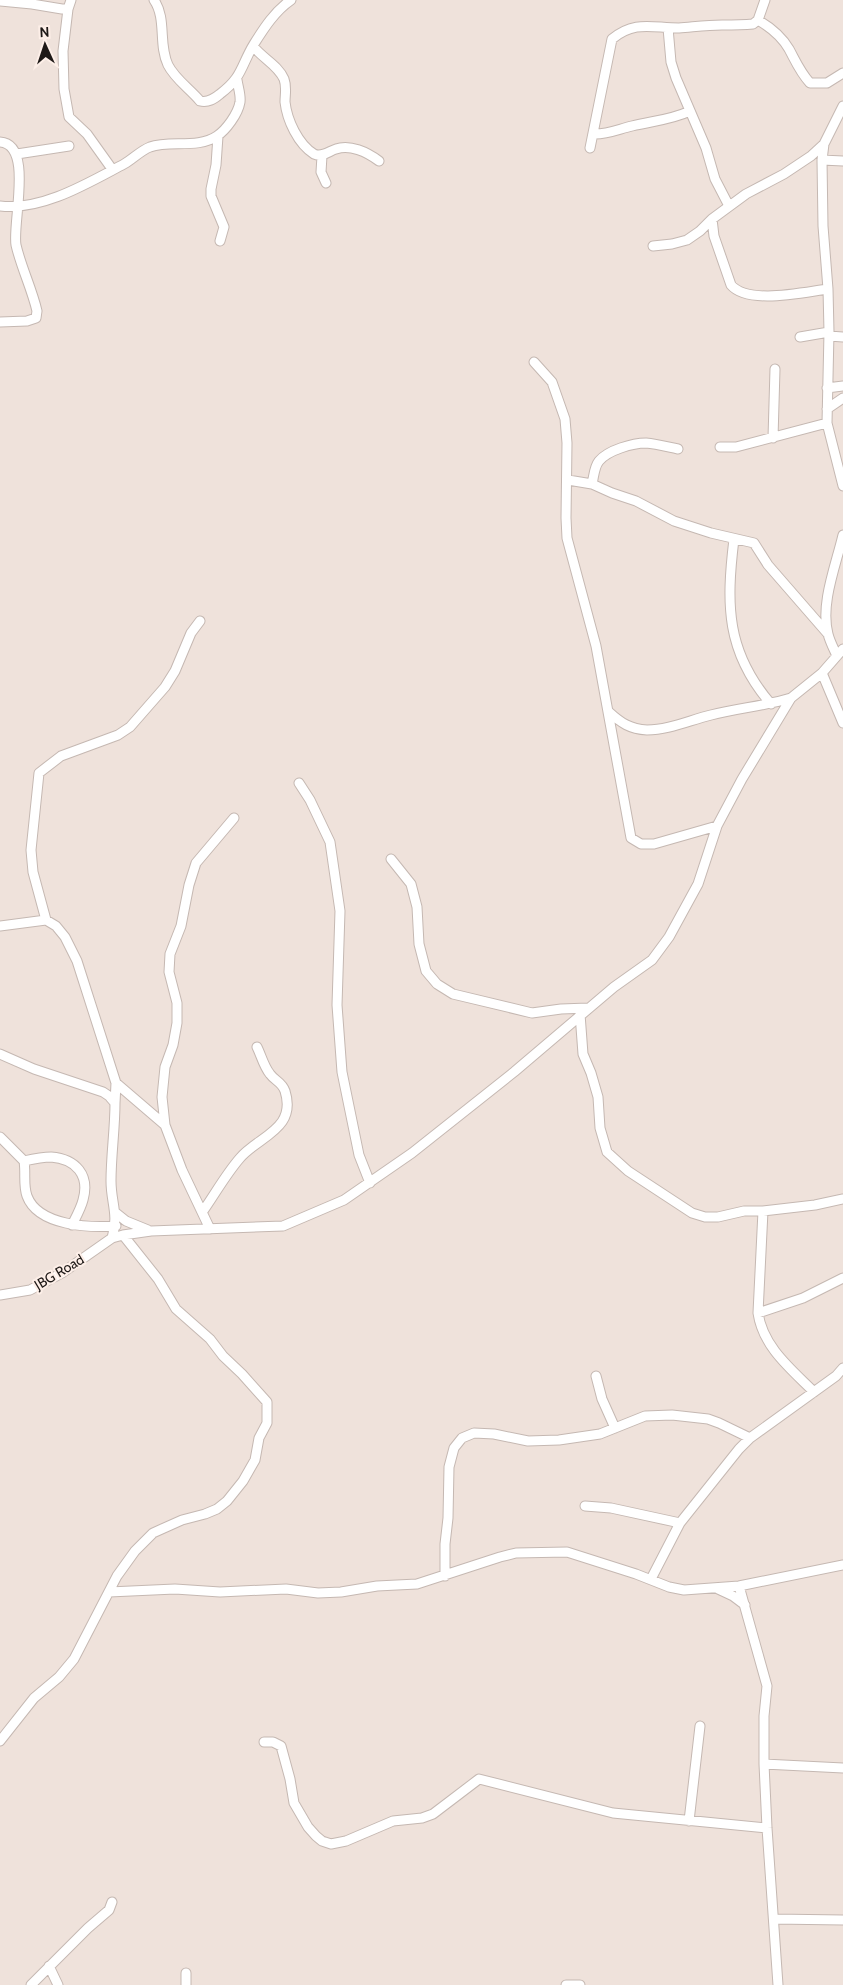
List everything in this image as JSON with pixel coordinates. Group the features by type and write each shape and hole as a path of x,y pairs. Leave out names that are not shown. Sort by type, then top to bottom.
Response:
{"street":[{"path":"154,0 161,14 162,44 168,65 176,77 190,88 200,101 212,100 237,80 252,46 270,20 291,0"},
{"path":"590,148 612,39 619,32 639,26 653,25 668,28 753,24 758,20 766,0"},
{"path":"5,1 51,8 70,4 63,51 64,88 69,117 87,134 112,169"},
{"path":"758,20 786,45 797,66 810,82 827,83 843,72"},
{"path":"668,28 671,62 706,148 716,179 729,206"},
{"path":"252,46 260,56 277,69 284,79 288,117 305,146 315,155 322,156 337,148 349,148 361,150 379,160"},
{"path":"0,206 17,208 49,200 125,163 145,149 156,145 199,142 218,136 237,112 240,101 237,80"},
{"path":"843,106 824,144 822,160 823,226 829,334 827,423 843,486"},
{"path":"593,134 602,134 677,117 690,111"},
{"path":"218,136 216,165 211,189 224,227 220,240"},
{"path":"0,142 5,143 17,154 19,188 15,235 16,245 37,311 36,318 27,321 0,322"},
{"path":"653,246 687,240 746,194 784,174 811,156 824,144"},
{"path":"17,154 69,146"},
{"path":"322,156 321,172 326,183"},
{"path":"822,160 843,161"},
{"path":"712,219 714,236 734,290 757,296 828,289"},
{"path":"800,336 829,334 843,337"},
{"path":"534,362 552,382 565,419 568,538 596,646 631,838 640,844 654,844 718,826"},
{"path":"773,438 776,369"},
{"path":"827,388 843,386"},
{"path":"827,409 843,398"},
{"path":"720,447 736,447 827,423"},
{"path":"592,484 598,462 604,456 637,444 648,443 678,449"},
{"path":"568,480 592,484 636,501 674,521 754,544 774,572 828,634 840,652 822,673 791,698 771,704 735,709 670,728 646,730 623,725 609,712"},
{"path":"828,634 827,607 829,588 843,535"},
{"path":"734,539 729,578 731,619 735,639 748,673 755,685 771,704"},
{"path":"46,920 33,872 31,850 39,773 61,756 118,735 130,726 165,687 175,671 191,634 200,621"},
{"path":"822,673 843,722"},
{"name":"JBG Road","path":"0,1295 30,1290 62,1273 112,1238 123,1235 151,1231 283,1226 344,1200 412,1154 514,1072 580,1014 652,960 669,938 698,884 718,826 742,779 791,698"},
{"path":"299,784 310,800 330,842 340,911 337,1004 342,1072 359,1155 370,1183"},
{"path":"210,1229 182,1170 165,1125 162,1097 165,1067 173,1044 177,1023 177,1002 169,972 170,954 181,926 189,885 196,863 234,818"},
{"path":"391,859 411,884 417,908 419,944 426,970 436,984 453,994 532,1013 589,1008"},
{"path":"0,926 46,920 56,926 65,937 77,961 116,1083 111,1183 116,1213 116,1226 112,1238"},
{"path":"580,1014 583,1054 592,1073 598,1097 600,1128 607,1152 636,1176 692,1213 705,1217 718,1217 757,1209 815,1205 843,1199"},
{"path":"203,1211 241,1157 277,1130 284,1119 287,1106 285,1090 280,1082 270,1074 257,1047"},
{"path":"0,1054 34,1069 103,1092 115,1103"},
{"path":"116,1083 165,1125"},
{"path":"0,1137 24,1161 24,1182 28,1198 34,1207 48,1217 72,1225 116,1226"},
{"path":"24,1161 51,1157 78,1167 82,1173 85,1186 84,1200 72,1225"},
{"path":"763,1210 758,1313 760,1325 772,1348 814,1392"},
{"path":"116,1213 136,1227 151,1231"},
{"path":"0,1741 34,1698 59,1677 71,1663 117,1576 135,1551 153,1533 182,1520 217,1509 227,1501 243,1481 256,1460 259,1438 265,1430 268,1412 267,1402 223,1356 210,1339 176,1309 158,1279 123,1235"},
{"path":"758,1313 804,1298 843,1278"},
{"path":"651,1580 680,1523 728,1462 750,1438 814,1392 840,1376 843,1368"},
{"path":"596,1376 602,1399 615,1428"},
{"path":"445,1576 448,1467 454,1448 462,1438 474,1433 528,1441 585,1437 645,1416 679,1415 719,1422 750,1438"},
{"path":"584,1506 611,1508 680,1523"},
{"path":"109,1592 167,1589 220,1592 286,1589 318,1593 341,1592 378,1586 418,1584 508,1555 560,1552 582,1556 676,1589 718,1589 739,1586 843,1565"},
{"path":"739,1586 767,1686 764,1716 764,1764 778,1985"},
{"path":"718,1589 733,1596 745,1605"},
{"path":"689,1821 700,1726"},
{"path":"264,1742 273,1742 281,1746 294,1803 308,1827 322,1841 332,1844 346,1841 393,1821 422,1818 433,1814 479,1779 613,1813 767,1828"},
{"path":"764,1764 843,1768"},
{"path":"31,1985 109,1910 112,1902"},
{"path":"774,1920 843,1920"},
{"path":"49,1966 58,1985"},
{"path":"186,1973 186,1985"},
{"path":"566,1985 580,1985"}]}
